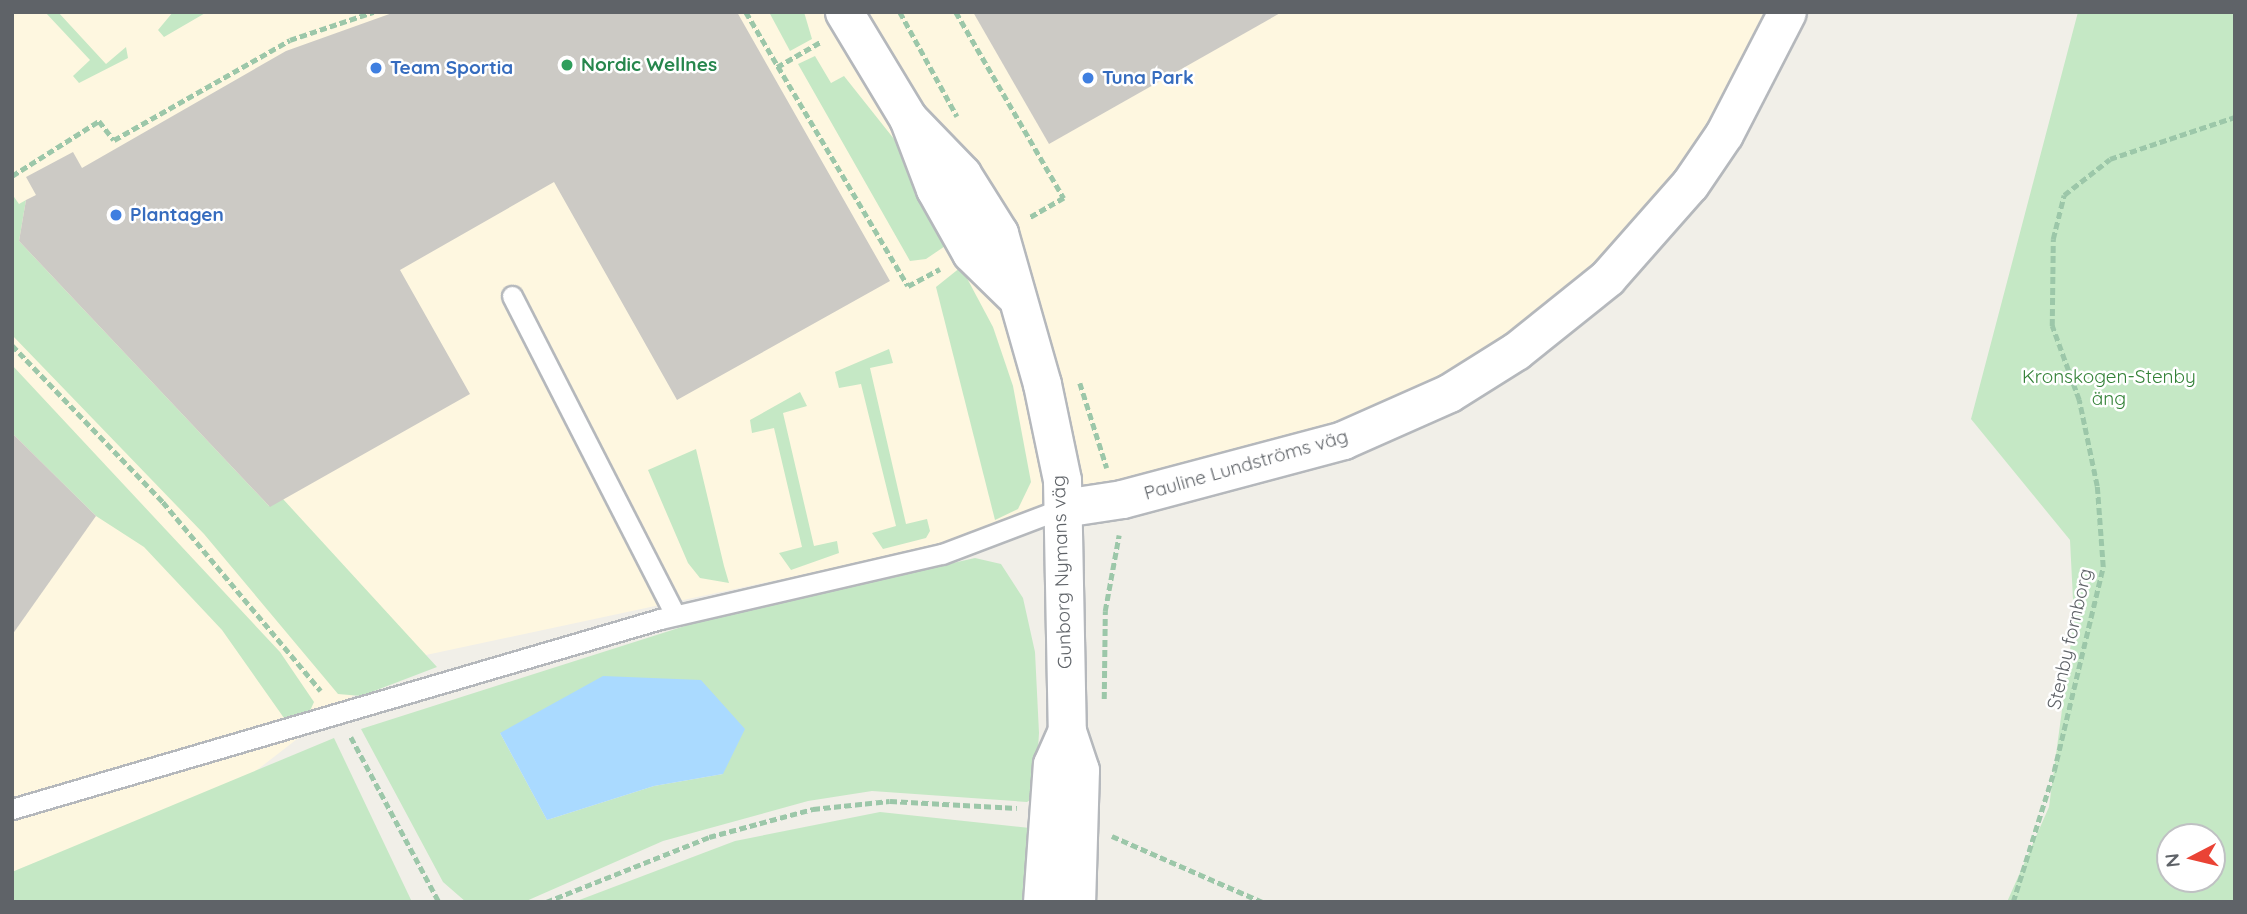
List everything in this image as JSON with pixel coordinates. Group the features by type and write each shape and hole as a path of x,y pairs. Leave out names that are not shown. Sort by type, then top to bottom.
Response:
{"street":[{"name":"Pauline Lundströms väg","path":"1063,508 1122,499 1343,440 1449,393 1516,351 1607,278 1690,184 1724,134 1787,12"},
{"name":"Gunborg Nymans väg","path":"834,26 908,118 962,174 999,233 1013,293 1042,384 1063,508 1067,731 1080,770 1076,902"},
{"name":"Gunborg Nymans väg","path":"1042,902 1052,764 1067,731"}],"lane":[{"path":"512,296 675,615"},
{"path":"12,809 339,718 675,615 942,554 1063,508"}],"path":[{"path":"12,176 99,121 114,140 289,40 373,12"},
{"path":"746,12 908,286 947,265"},
{"path":"956,12 1064,198 1017,225"},
{"path":"777,67 834,26"},
{"name":"Stenby fornborg","path":"2013,902 2053,771 2103,567 2095,474 2079,400 2052,326 2053,239 2064,195 2110,159 2235,117"},
{"path":"12,345 181,522 298,656 339,718 439,902"},
{"path":"546,902 709,837 813,809 890,801 1014,808"},
{"path":"1101,831 1262,902"}],"shaded area":[{"path":"12,12 1793,12 1732,130 1496,375 1166,497 398,661 248,777 12,872"}],"green space":[{"path":"45,12 58,12 106,64 126,47 128,58 79,83 73,76 90,60"},
{"path":"173,12 207,12 164,37 158,30"},
{"path":"769,12 804,12 812,39 790,51"},
{"name":"Kronskogen-Stenby äng","path":"2078,12 2235,12 2235,902 2007,902 2049,807 2074,620 2070,540 1971,419"},
{"path":"815,56 831,83 844,76 898,144 951,242 926,259 910,261 798,64"},
{"path":"12,194 19,204 26,200 19,241 269,506 283,499 437,667 361,696 338,694 204,534 12,335"},
{"path":"961,267 993,327 1013,386 1031,482 1018,509 995,520 936,287"},
{"path":"889,349 893,363 870,368 906,524 927,519 930,531 926,538 883,549 872,533 896,526 861,384 839,388 835,372"},
{"path":"12,365 280,652 314,702 309,713 284,718 222,630 144,547 96,516 12,433"},
{"path":"800,392 807,406 783,413 814,546 837,541 839,553 791,570 779,553 802,547 774,428 752,433 750,420"},
{"path":"696,449 729,583 700,578 688,563 648,470"},
{"path":"975,558 1001,564 1023,598 1035,652 1039,733 1035,797 1027,802 872,791 808,801 663,841 524,902 466,902 443,882 361,729 710,618","holes":["500,733 723,774 654,786 547,820"]},
{"path":"334,738 412,902 12,902 12,872"},
{"path":"880,812 1030,828 1023,902 574,902 735,841"}],"water":[{"path":"603,676 701,680 745,729 723,774 654,786 547,820 500,733"}],"building":[{"path":"395,12 737,12 890,281 677,400 554,182 400,270 470,394 270,507 19,241 26,200 36,195 26,177 73,152 82,168 286,51"},
{"name":"Tuna Park","path":"973,12 1282,12 1049,144"},
{"path":"12,433 96,516 12,635"}],"place":[{"name":"Nordic Wellnes","path":"567,65"},
{"name":"Team Sportia","path":"376,68"},
{"name":"Tuna Park","path":"1088,78"},
{"name":"Plantagen","path":"116,215"}]}
